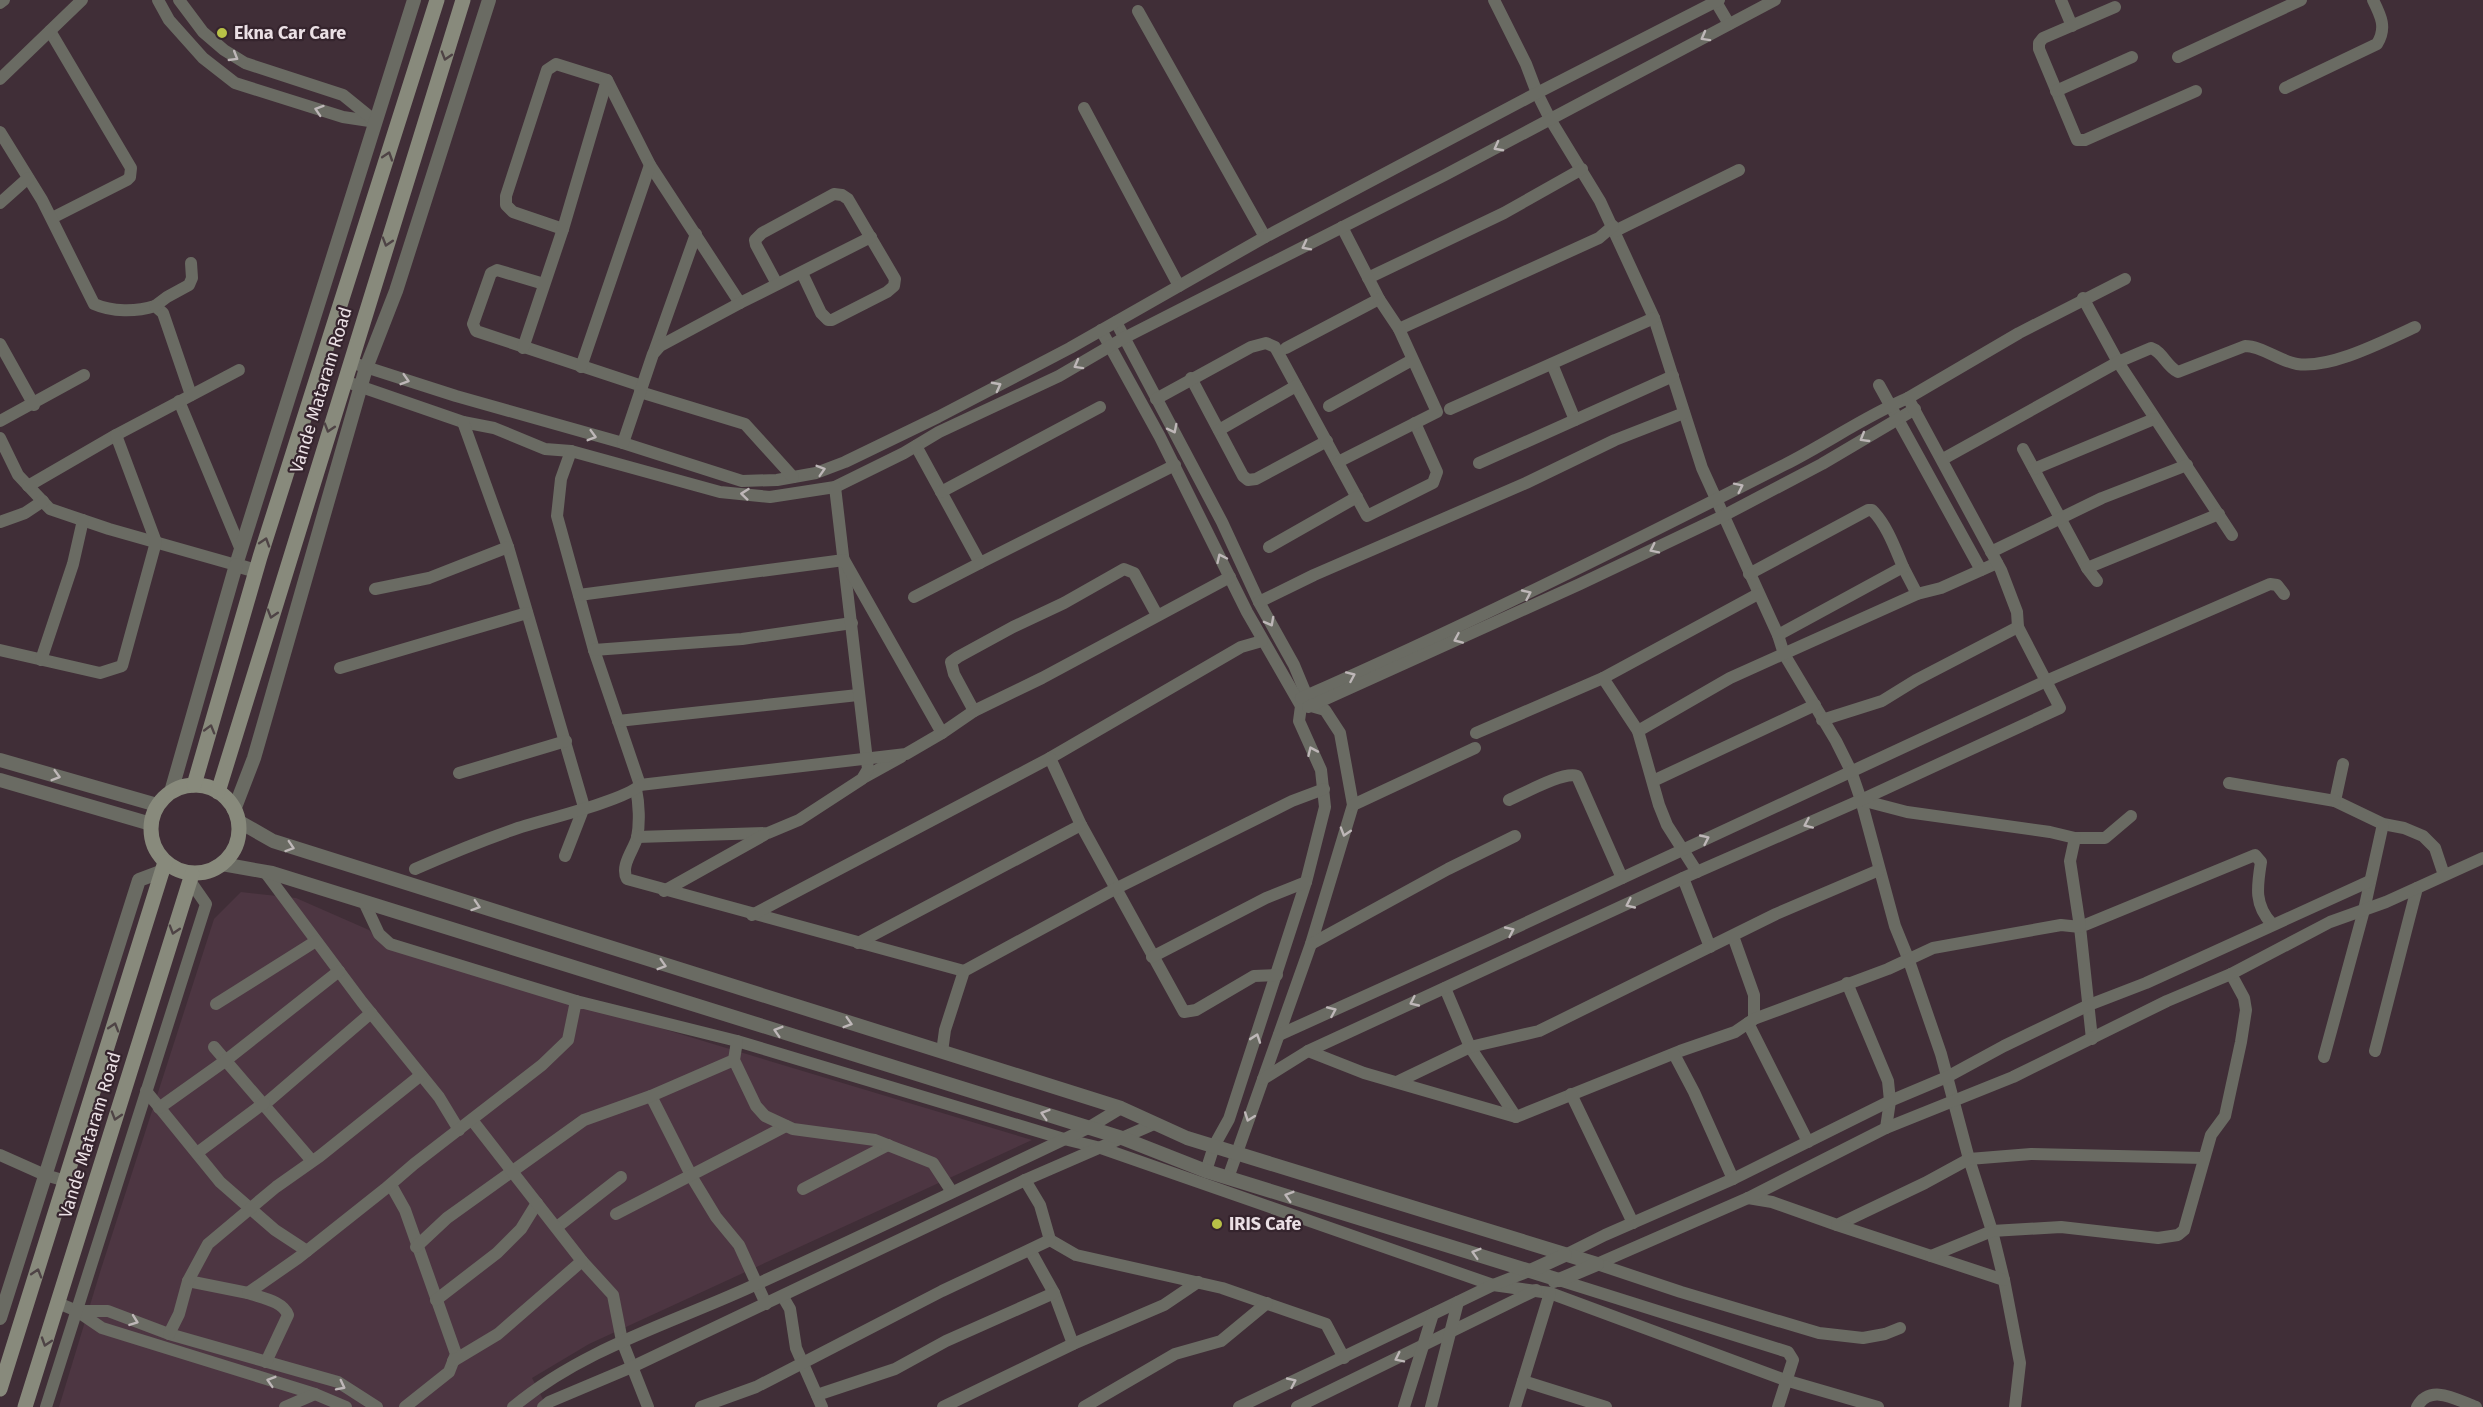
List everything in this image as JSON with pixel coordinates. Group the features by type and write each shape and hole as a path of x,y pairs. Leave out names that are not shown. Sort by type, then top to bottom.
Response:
{"main road":[{"name":"Vande Mataram Road","path":"194,785 256,572 437,0"},
{"name":"Vande Mataram Road","path":"218,792 463,0"},
{"path":"194,785 218,792 236,815 236,845 222,864 191,877 164,866 151,838 151,824 157,806 171,792 194,785"},
{"name":"Vande Mataram Road","path":"0,1389 164,866"},
{"name":"Vande Mataram Road","path":"25,1407 191,877"}],"street":[{"path":"0,3 4,0"},
{"path":"0,79 82,0"},
{"path":"158,0 169,20 202,58 235,83 343,117 376,122"},
{"path":"179,0 203,32 224,50 245,63 343,95 376,122"},
{"path":"171,792 236,565 414,0"},
{"path":"489,0 396,291 366,368 236,815 273,841 1121,1108 1187,1138 1681,1292 1819,1333 1863,1338 1885,1334 1899,1328"},
{"path":"1494,0 1527,64 1537,93 1550,119 1582,169 1614,229 1654,318 1702,468 1715,498 1778,635 1784,654 1851,771 1895,926 1908,958 1947,1077 1969,1159 1992,1231 2020,1363 2015,1407"},
{"path":"344,380 463,422 494,428 545,449 571,451 720,492 770,497 835,487 939,432 1059,376 1124,338 1342,228 1775,0"},
{"path":"2061,0 2072,26"},
{"path":"2178,57 2301,0"},
{"path":"2285,88 2377,44 2384,27 2373,0"},
{"path":"350,362 742,481 777,480 816,472 845,462 938,417 1116,322 1265,237 1717,1 1729,24"},
{"path":"2115,7 2043,38 2039,43 2075,137 2080,141 2196,91"},
{"path":"1137,11 1265,237"},
{"path":"50,31 130,168 130,177 127,180 52,218"},
{"path":"2056,91 2132,57"},
{"path":"563,229 513,212 506,205 506,196 547,70 556,64 607,80 650,165 740,303"},
{"path":"523,348 563,229 607,80"},
{"path":"1084,108 1179,286"},
{"path":"0,132 52,218 94,304 107,310 146,309 155,306 189,285 192,278 191,263"},
{"path":"581,367 650,165"},
{"path":"1368,278 1504,213 1582,169"},
{"path":"1399,329 1599,238 1739,170"},
{"path":"0,203 28,178"},
{"path":"777,284 755,240 762,233 834,194 848,199 893,273 894,286 887,292 828,320 821,314 802,273"},
{"path":"1338,462 1437,412 1399,329 1379,299 1342,228"},
{"path":"623,444 696,234"},
{"path":"653,354 668,341 871,237"},
{"path":"544,284 497,270 489,276 473,324 474,328 479,334 745,424 793,477"},
{"path":"1304,703 1580,585 1723,516 1822,464 1898,418 1912,404 2084,298 2094,297 2125,279"},
{"path":"2084,298 2118,362 2232,535"},
{"path":"1286,348 1379,299"},
{"path":"155,306 164,313 170,327 185,398 241,550"},
{"path":"1450,409 1654,318"},
{"path":"1116,322 1222,522 1260,602 1304,703 1299,721 1321,771 1324,789 1324,807 1306,882 1229,1119 1214,1146 1206,1171"},
{"path":"1943,459 2118,362 2151,348 2158,352 2173,370 2183,371 2249,346 2284,361 2298,364 2313,363 2369,348 2415,327"},
{"path":"1101,330 1175,465 1262,641 1304,703 1325,710 1340,733 1353,805 1311,944 1228,1178"},
{"path":"1156,399 1251,347 1266,343 1275,347 1366,516 1433,483 1437,472 1415,423"},
{"path":"0,344 34,405"},
{"path":"1329,406 1412,360"},
{"path":"1552,364 1575,420"},
{"path":"28,486 116,435 239,370"},
{"path":"0,422 84,375"},
{"path":"1479,463 1673,376"},
{"path":"1191,378 1243,476 1248,480 1327,441"},
{"path":"1879,385 1981,570"},
{"path":"1219,430 1296,386"},
{"path":"1304,703 1573,572 1786,464 1891,405 1912,404"},
{"path":"1263,1079 1308,1051 2060,708 2018,627 2017,612 1994,558 1912,404"},
{"path":"941,492 1100,407"},
{"path":"1260,602 1324,570 1527,483 1615,440 1684,413"},
{"path":"2034,469 2154,419"},
{"path":"463,422 508,547 584,807 565,856"},
{"path":"0,650 99,673 122,666 156,542 116,435"},
{"path":"0,438 18,475 50,509 256,572"},
{"path":"916,446 980,563"},
{"path":"2023,449 2087,568 2097,581"},
{"path":"571,451 561,479 557,516 594,650 638,787 637,837 626,866 627,879 664,891 964,971 1115,889 1292,801 1324,789"},
{"path":"914,597 1175,465"},
{"path":"1638,731 1730,678 1917,594 1941,588 1981,570 1994,558 2061,518 2102,498 2187,465"},
{"path":"835,487 852,623 858,695 868,758 868,769 862,779"},
{"path":"1269,547 1357,497"},
{"path":"0,522 25,513 43,501"},
{"path":"1749,574 1868,510 1872,510 1877,515 1917,594"},
{"path":"2087,568 2218,514"},
{"path":"41,660 73,564 83,520"},
{"path":"375,589 429,578 508,547"},
{"path":"579,595 844,560"},
{"path":"844,560 942,733"},
{"path":"1778,635 1902,567"},
{"path":"974,711 954,674 951,663 1013,627 1064,603 1125,569 1134,573 1157,615"},
{"path":"664,891 768,833 799,820 974,711 1042,678 1230,577"},
{"path":"1279,1035 2046,681 2270,584 2277,585 2284,594"},
{"path":"1476,733 1603,678 1758,594"},
{"path":"340,668 527,613"},
{"path":"594,650 742,639 852,623"},
{"path":"1822,720 1882,701 1916,680 2018,627"},
{"path":"752,915 1050,758 1241,647 1262,641"},
{"path":"1603,678 1614,699 1638,731 1659,805 1682,850 1697,872"},
{"path":"618,721 858,695"},
{"path":"1653,781 1815,705"},
{"path":"459,773 566,741"},
{"path":"1353,805 1475,748"},
{"path":"415,869 469,846 606,801 638,787 906,754"},
{"path":"1050,758 1081,825 1179,1007 1184,1012 1189,1012 1254,976 1277,975"},
{"path":"0,760 157,806"},
{"path":"2335,801 2343,764"},
{"path":"1509,801 1561,777 1572,774 1577,776 1622,878"},
{"path":"0,780 151,824"},
{"path":"2229,783 2335,801 2383,824 2403,828 2423,836 2435,848 2444,875"},
{"path":"1861,800 1907,812 2050,832 2075,838 2105,838 2131,816"},
{"path":"2324,1057 2364,910 2383,824"},
{"path":"858,943 1081,825"},
{"path":"637,837 768,833"},
{"path":"1311,944 1515,836"},
{"path":"2075,838 2070,861 2080,927 2092,1039"},
{"path":"1308,1051 1364,1073 1516,1117 1735,1032 1751,1021 1888,969 1933,948 2061,925 2080,927 2255,855 2261,862 2257,889 2259,905 2272,924"},
{"path":"1297,1407 1312,1404 1536,1290 1748,1198 1886,1128 2013,1077 2167,1001 2231,974 2330,922 2417,888 2483,858"},
{"path":"222,864 265,872 364,902 1122,1138 1206,1171 1532,1270 1788,1352 1793,1360 1778,1407"},
{"path":"0,1318 139,880 164,866"},
{"path":"1396,1082 1470,1047 1539,1031 1776,914 1879,870"},
{"path":"265,872 315,941 439,1097 459,1130"},
{"path":"46,1407 206,904 191,877"},
{"path":"1683,878 1710,947"},
{"path":"1239,1407 1494,1285 1565,1256 1733,1179 1890,1101 1947,1077 2004,1046 2089,1005 2146,983 2370,881"},
{"path":"1152,957 1266,898 1306,882"},
{"path":"2374,1051 2417,888"},
{"path":"364,902 379,934 390,944 576,1001 737,1041 1064,1139 1101,1148 1494,1285 1551,1293 1785,1380 1878,1407"},
{"path":"1733,936 1754,995 1751,1021 1808,1142"},
{"path":"216,1004 315,941"},
{"path":"159,1108 225,1061 339,971"},
{"path":"942,1052 945,1030 964,971"},
{"path":"1931,1256 1992,1231 2061,1227 2158,1238 2178,1235 2188,1223 2211,1135 2225,1116 2241,1042 2246,1010 2244,998 2231,974"},
{"path":"1847,983 1888,1081 1890,1101 1886,1128"},
{"path":"1444,988 1470,1047 1516,1117"},
{"path":"248,1293 307,1251 542,1065 568,1040 576,1001"},
{"path":"197,1153 265,1103 371,1013"},
{"path":"737,1041 735,1059 756,1106 765,1116 793,1129 874,1140 933,1163 952,1192"},
{"path":"214,1047 265,1103 312,1161"},
{"path":"1674,1054 1733,1179"},
{"path":"416,1246 447,1218 584,1120 651,1096 735,1059"},
{"path":"169,1334 179,1314 188,1281 208,1244 422,1075"},
{"path":"146,1091 220,1182 275,1230 307,1251"},
{"path":"1571,1094 1633,1223"},
{"path":"651,1096 716,1217 739,1245 766,1305"},
{"path":"513,1407 555,1375 622,1341 757,1284 1088,1128 1121,1108"},
{"path":"472,1120 582,1261 613,1295 622,1341 648,1407"},
{"path":"543,1407 549,1401 632,1367 766,1305 1025,1180 1154,1124"},
{"path":"616,1214 691,1173 786,1126"},
{"path":"803,1189 888,1145"},
{"path":"1837,1225 1969,1159 2031,1154 2204,1158"},
{"path":"0,1155 45,1175 66,1181"},
{"path":"557,1227 621,1177"},
{"path":"1025,1180 1040,1204 1050,1240 1076,1255 1198,1282 1326,1324 1344,1358"},
{"path":"391,1185 405,1210 456,1354 449,1372 405,1407"},
{"path":"1748,1198 1772,1202 2004,1280"},
{"path":"436,1300 497,1253 521,1229 537,1203"},
{"path":"701,1407 756,1387 942,1291 1050,1240"},
{"path":"1030,1250 1054,1293 1073,1344"},
{"path":"453,1361 498,1334 533,1301 560,1283 582,1261"},
{"path":"188,1281 248,1293 285,1309 288,1315 266,1362"},
{"path":"943,1407 1073,1344 1164,1305 1198,1282"},
{"path":"817,1395 895,1369 946,1341 1054,1293"},
{"path":"1515,1407 1551,1293"},
{"path":"783,1296 790,1309 796,1348 822,1407"},
{"path":"1431,1407 1458,1302"},
{"path":"58,1303 77,1311 102,1328 315,1394 346,1407"},
{"path":"1084,1407 1175,1354 1221,1341 1267,1303"},
{"path":"77,1311 108,1311 169,1334 338,1383 377,1407"},
{"path":"1404,1407 1433,1314"},
{"path":"1523,1381 1606,1407"},
{"path":"285,1407 315,1394"},
{"path":"2417,1407 2420,1402 2433,1394 2442,1394 2476,1407"}],"shaded area":[{"path":"241,892 296,898 369,930 384,945 1032,1140 589,1344 532,1378 547,1407 59,1407 214,919"}],"place":[{"name":"Ekna Car Care","path":"222,33"},
{"name":"IRIS Cafe","path":"1217,1224"}]}
